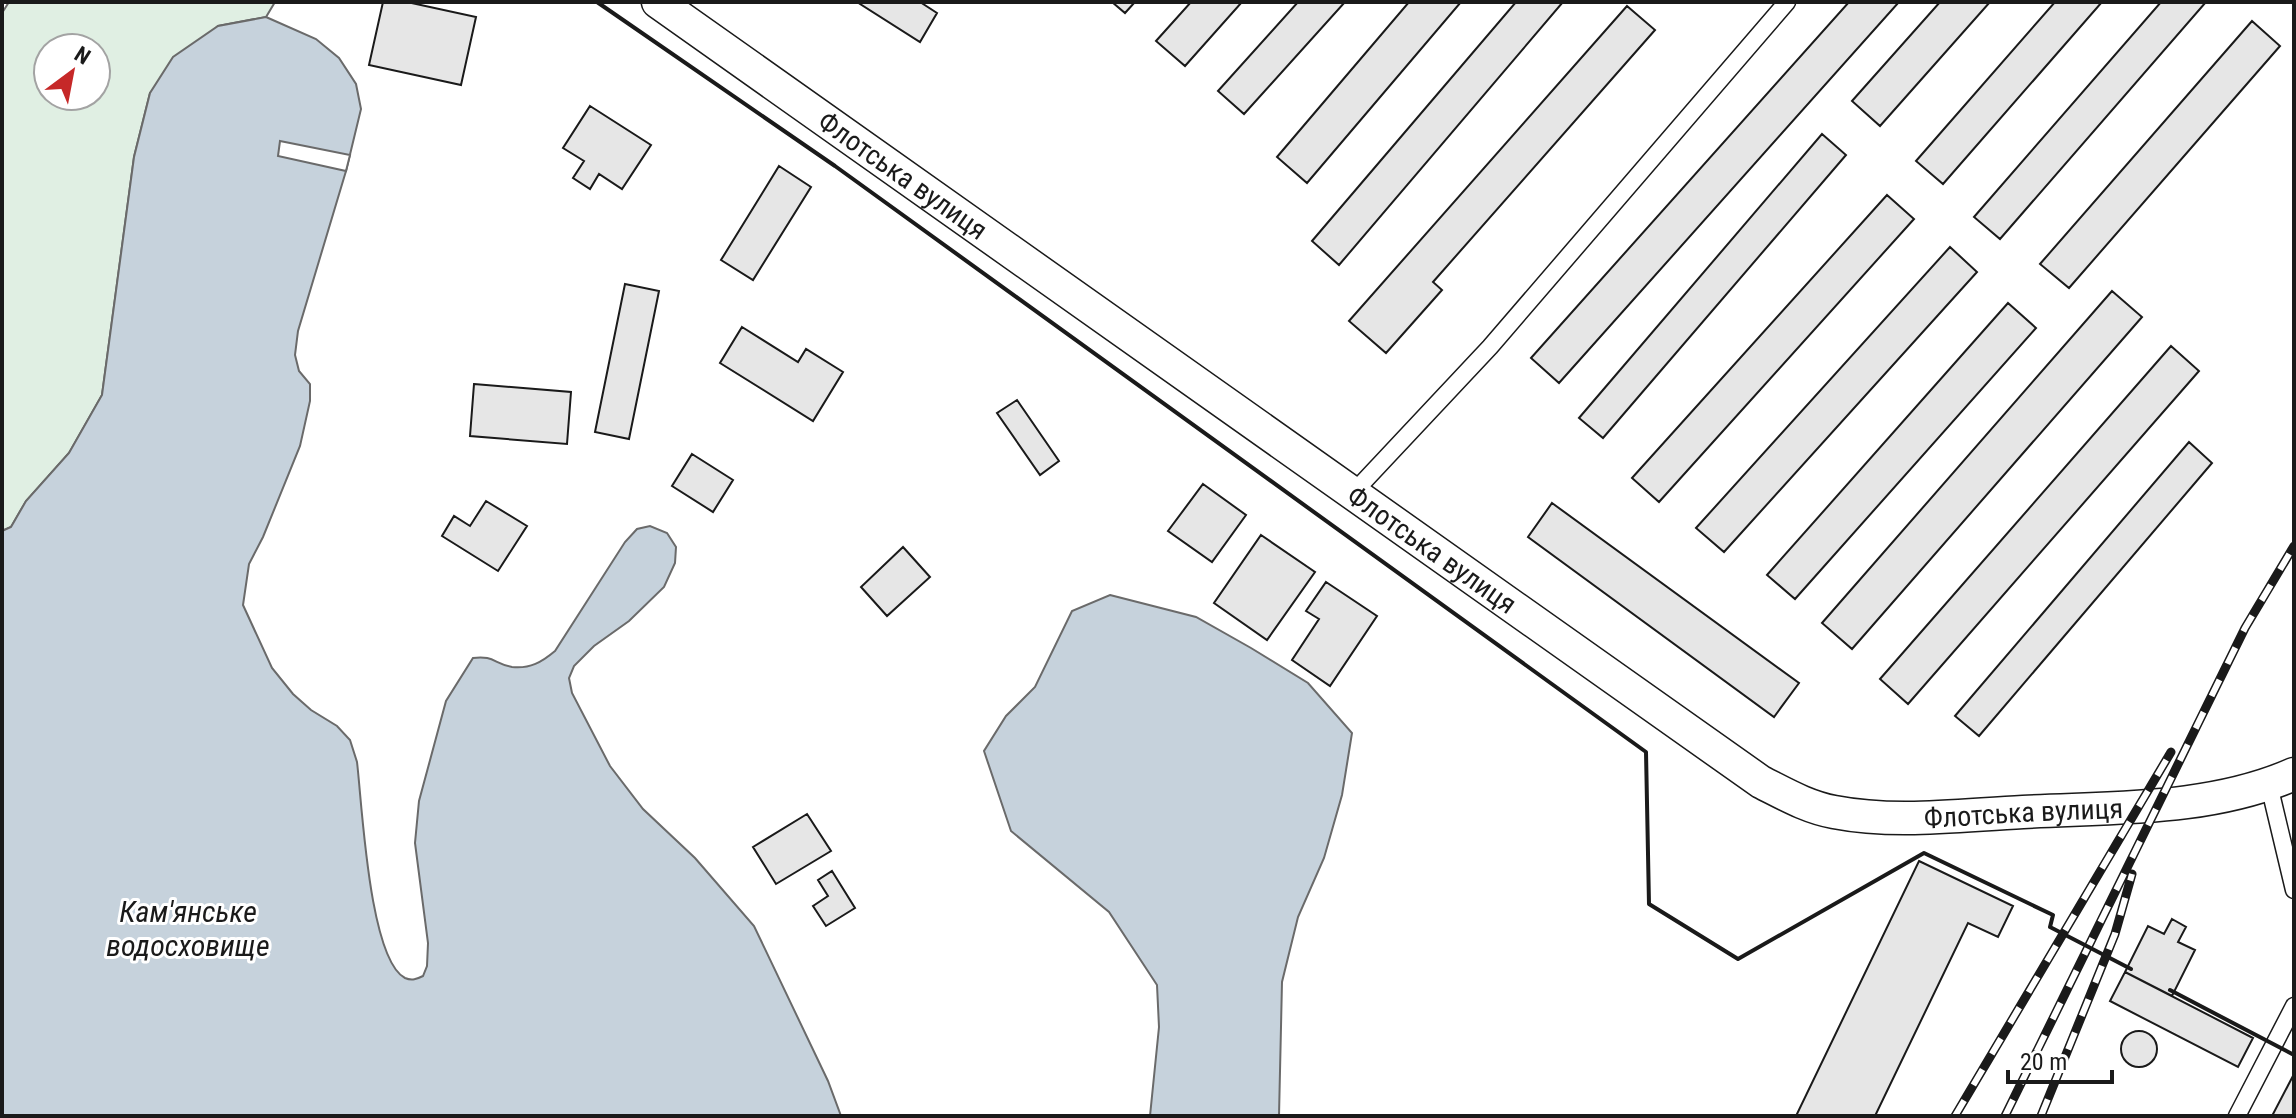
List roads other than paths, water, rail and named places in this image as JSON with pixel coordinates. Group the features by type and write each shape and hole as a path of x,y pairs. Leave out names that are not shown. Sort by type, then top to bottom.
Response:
{"street":[{"name":"Флотська вулиця","path":"658,2 1761,782 1803,803 1860,816 1924,817 2157,805 2204,800 2281,780"}],"lane":[{"path":"1353,493 1490,347 1787,2"},
{"path":"2281,780 2294,890"},
{"path":"2237,1116 2294,1006"}],"water":[{"name":"Кам'янське водосховище","path":"266,17 316,39 339,58 356,84 361,109 346,171 298,331 295,355 299,371 310,384 310,401 300,446 249,564 243,605 272,668 293,694 337,726 350,740 357,762 375,912 393,965 405,978 412,979 423,976 427,966 428,943 415,843 419,801 446,701 473,658 524,667 555,651 625,542 637,529 650,526 667,533 676,547 675,563 664,587 629,621 594,646 574,666 569,678 572,693 610,766 643,809 695,858 754,926 828,1081 841,1116 2,1116 2,531 11,527 26,501 69,453 102,395 134,157 150,93 173,57 218,26"},
{"path":"1110,595 1196,617 1251,648 1308,683 1352,733 1342,795 1324,858 1298,917 1282,982 1279,1116 1150,1116 1159,1027 1157,985 1109,912 1011,831 984,751 1006,716 1035,687 1072,611"}],"railway":[{"path":"2005,1116 2245,628 2294,546"},
{"path":"1955,1116 2171,752"},
{"path":"2041,1116 2115,934 2132,874"}]}
